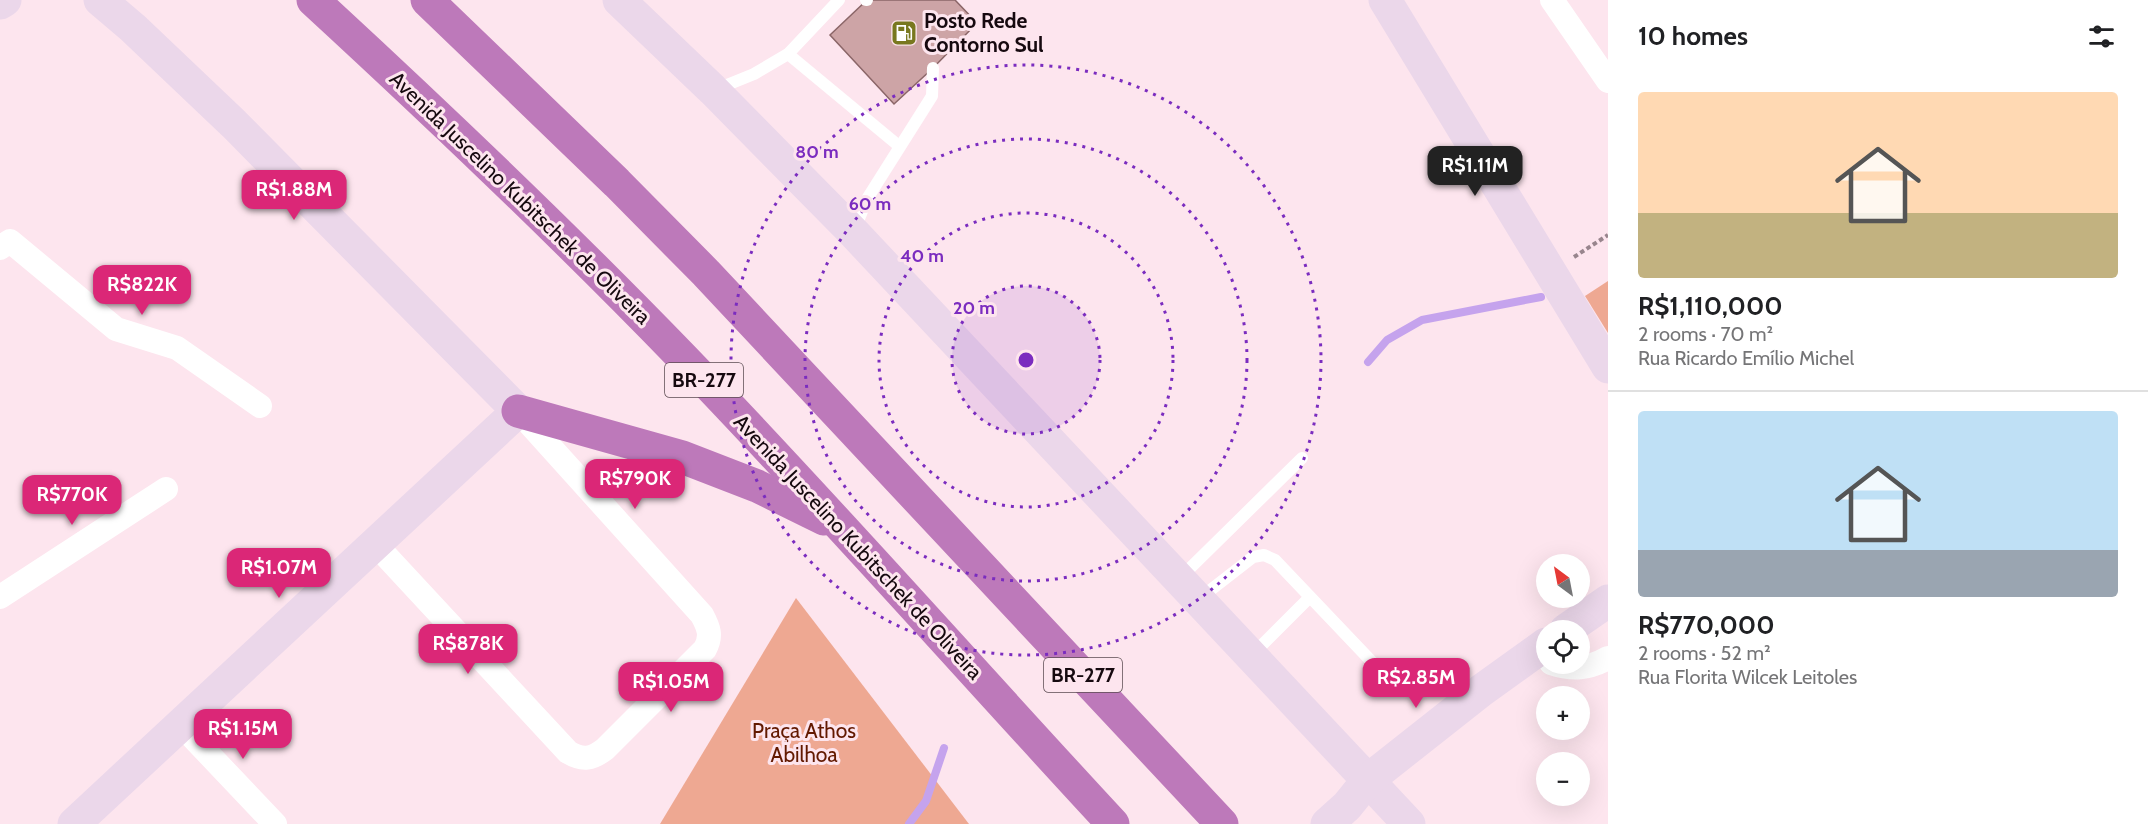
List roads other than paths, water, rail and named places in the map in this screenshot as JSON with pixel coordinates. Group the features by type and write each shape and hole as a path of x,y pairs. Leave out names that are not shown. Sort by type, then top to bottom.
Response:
{"highway":[{"name":"Avenida Juscelino Kubitschek de Oliveira","path":"313,0 594,267 683,358 1113,824"},
{"name":"BR-277","path":"427,0 617,183 706,273 1220,822"},
{"path":"518,411 719,470 839,526"}],"main road":[{"path":"0,3 4,0"},
{"path":"74,824 518,411 234,124 173,65 100,0"},
{"path":"619,0 713,90 853,232 1409,824"},
{"path":"1385,0 1608,367"},
{"path":"1580,620 1608,601"},
{"path":"1327,824 1347,806 1368,780 1466,702 1536,660"}],"street":[{"path":"1552,0 1608,81"},
{"path":"5,245 116,330 177,348 260,406"},
{"path":"375,544 568,752 587,759 596,756 606,748 705,650 710,633 702,615 518,411"},
{"path":"0,597 166,489"},
{"path":"1590,666 1608,658"},
{"path":"181,725 275,824"}],"lane":[{"path":"713,90 754,74 788,54 839,0"},
{"path":"788,54 899,146"},
{"path":"853,232 867,199 932,96 933,69"},
{"path":"1189,589 1302,459"},
{"path":"1189,589 1253,557 1264,555 1275,560 1392,682"},
{"path":"1251,656 1310,597"}],"waterway":[{"path":"1368,362 1387,340 1422,320 1541,297"},
{"path":"909,824 926,801 944,748"}],"place":[{"name":"Posto Rede Contorno Sul","path":"904,33"}],"park label":[{"name":"Praça Athos Abilhoa","path":"804,743"}]}
